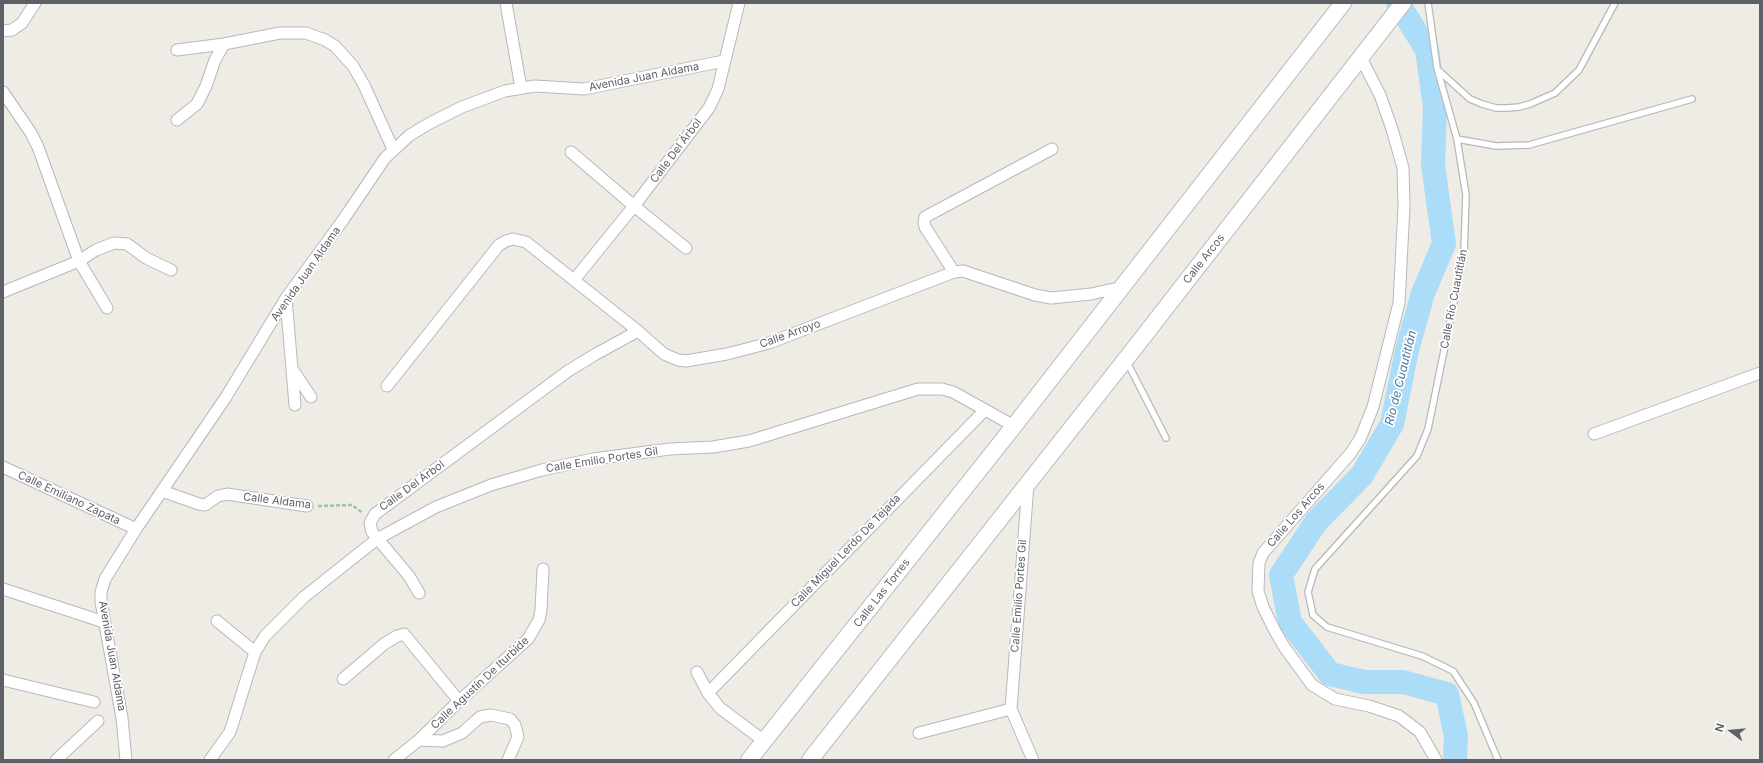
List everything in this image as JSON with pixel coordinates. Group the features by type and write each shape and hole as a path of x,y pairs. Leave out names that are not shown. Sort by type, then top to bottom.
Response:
{"main road":[{"path":"1014,426 1343,3"},
{"name":"Calle Arcos","path":"1028,482 1126,359 1403,3"},
{"name":"Calle Las Torres","path":"749,760 1014,426"},
{"path":"810,760 1028,482"}],"street":[{"path":"3,31 12,30 22,23 35,3"},
{"path":"506,3 521,88"},
{"name":"Calle Del Árbol","path":"574,280 710,108 718,89 739,3"},
{"path":"177,50 224,44 280,33 306,33 325,40 335,46 353,66 364,85 393,149"},
{"path":"177,120 197,104 206,86 215,60 224,44"},
{"name":"Calle Los Arcos","path":"1361,58 1380,95 1392,129 1403,168 1404,206 1399,303 1373,407 1360,439 1350,454 1263,553 1259,563 1258,591 1263,607 1276,633 1312,685 1336,699 1369,706 1399,716 1420,732 1436,760"},
{"name":"Avenida Juan Aldama","path":"126,760 122,718 101,602 102,585 105,578 136,529 226,397 286,298 343,220 385,158 393,149 410,135 462,107 489,96 521,88 548,86 584,88 724,61"},
{"path":"3,92 31,132 38,147 79,261 107,308"},
{"path":"1052,149 925,217 925,227 954,272 963,271 1035,295 1051,298 1092,294 1123,287"},
{"path":"571,152 686,248"},
{"name":"Calle Arroyo","path":"387,386 499,245 513,239 526,242 638,331 664,354 678,360 727,354 769,343 954,272"},
{"path":"3,292 79,261 106,246 121,243 131,246 146,258 171,270"},
{"path":"286,298 295,405"},
{"name":"Calle Del Árbol","path":"370,523 378,511 568,371 638,331"},
{"path":"292,368 311,397"},
{"path":"1594,434 1760,373"},
{"name":"Calle Emilio Portes Gil","path":"210,760 230,732 255,652 266,636 304,597 377,539 436,507 514,477 568,463 670,449 713,447 749,441 918,389 942,389 953,392 1014,426"},
{"name":"Calle Miguel Lerdo De Tejada","path":"708,693 985,410"},
{"name":"Calle Emiliano Zapata","path":"3,467 136,529"},
{"name":"Calle Emilio Portes Gil","path":"1011,709 1028,482"},
{"name":"Calle Aldama","path":"162,491 205,505 218,496 227,494 307,506"},
{"path":"370,523 370,529 409,576 419,593"},
{"name":"Calle Agustín De Iturbide","path":"394,760 419,740 459,700 528,639 535,630 541,610 543,569"},
{"path":"3,589 104,622"},
{"path":"217,621 255,652"},
{"path":"343,679 384,644 397,636 404,634 459,700"},
{"path":"697,672 708,693 720,708 764,741"},
{"path":"3,680 94,702"},
{"path":"919,733 1011,709 1032,760"},
{"path":"419,740 443,740 462,733 480,717 491,715 510,719 515,725 518,737 508,760"},
{"path":"56,760 98,721"}],"lane":[{"name":"Calle Río Cuautitlán","path":"1428,3 1437,68 1457,139 1466,195 1464,253 1428,429 1417,456 1315,569 1308,592 1313,615 1327,627 1422,656 1453,672 1474,703 1498,760"},
{"path":"1437,68 1470,99 1482,104 1496,108 1518,108 1530,104 1555,93 1579,70 1614,3"},
{"path":"1457,139 1496,146 1529,145 1692,99"},
{"path":"1126,359 1166,438"}],"path":[{"name":"Calle Aldama","path":"307,506 352,505 363,513 370,523"}],"waterway":[{"name":"Rio de Cuautitlán","path":"1398,3 1427,50 1435,108 1433,165 1444,244 1423,293 1407,350 1392,424 1362,475 1316,522 1281,575 1290,622 1330,674 1364,682 1403,682 1447,694 1456,736 1455,760"}]}
